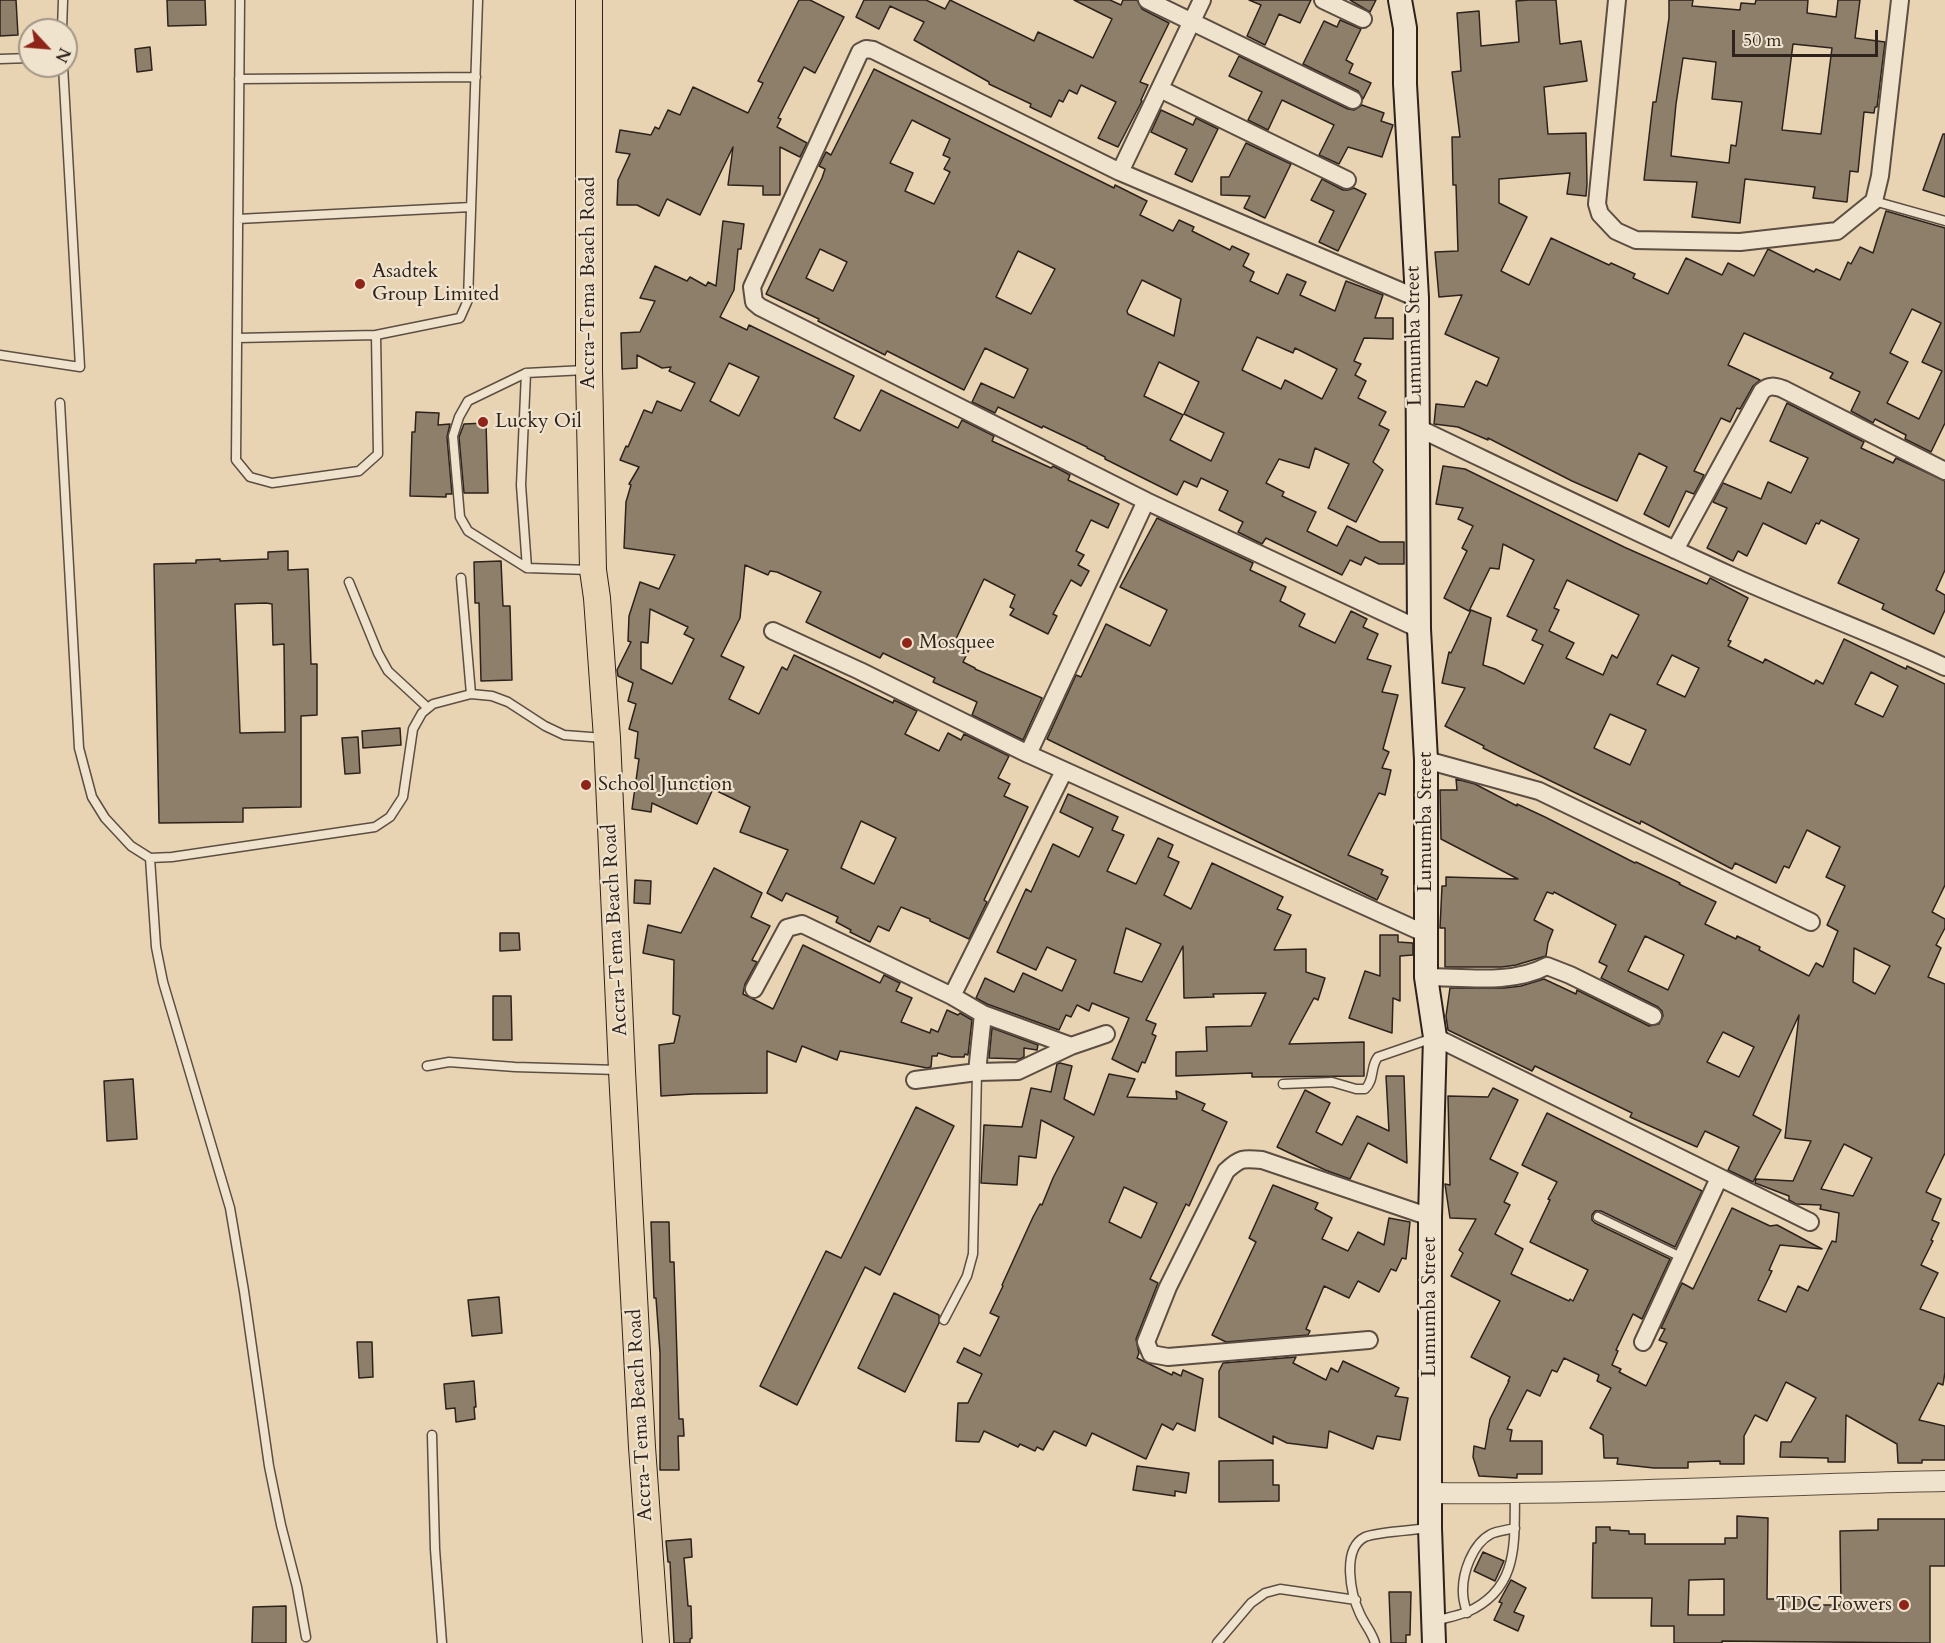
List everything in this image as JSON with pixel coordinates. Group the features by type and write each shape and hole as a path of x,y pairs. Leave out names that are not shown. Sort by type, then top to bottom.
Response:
{"main road":[{"name":"Accra-Tema Beach Road","path":"589,0 589,370 593,570 607,738 642,1447 656,1643"},
{"name":"Lumumba Street","path":"1400,0 1405,28 1405,84 1417,298 1419,629 1426,760 1426,977 1435,1037 1430,1217 1430,1528 1434,1632"}],"street":[{"path":"1147,0 1353,99"},
{"path":"1120,172 1202,0"},
{"path":"1323,0 1363,19"},
{"path":"1617,0 1597,204 1600,214 1616,231 1636,240 1740,242 1837,231 1874,201 1880,176 1900,0"},
{"path":"1417,298 1120,172 873,50 866,49 860,52 752,287 754,302 760,307 1146,501 1419,629"},
{"path":"1160,88 1347,180"},
{"path":"1675,550 1762,390 1767,387 1783,389 1945,471"},
{"path":"1416,427 1736,578 1880,637 1945,667"},
{"path":"1028,754 1146,501"},
{"path":"773,631 1064,771 1426,934"},
{"path":"1426,760 1539,791 1811,922"},
{"path":"952,996 1064,771"},
{"path":"754,989 787,928 802,924 952,996 983,1014 1071,1046"},
{"path":"1426,977 1508,978 1537,971 1546,966 1570,975 1653,1016"},
{"path":"977,1072 983,1014"},
{"path":"915,1080 977,1072 1018,1071 1071,1046 1106,1034"},
{"path":"1435,1037 1810,1222"},
{"path":"1369,1340 1168,1357 1151,1354 1146,1342 1168,1287 1226,1171 1237,1160 1247,1158 1262,1160 1430,1217"},
{"path":"1643,1342 1719,1178"},
{"path":"1430,1493 1515,1494 1798,1483 1945,1481"}],"lane":[{"path":"62,18 63,0"},
{"path":"240,0 236,460 250,477 272,483 359,471 378,453 376,335"},
{"path":"237,338 376,335 460,318 468,300 478,0"},
{"path":"0,59 18,58"},
{"path":"239,79 476,76"},
{"path":"0,355 80,367 64,78"},
{"path":"1874,201 1945,221"},
{"path":"237,219 471,207"},
{"path":"589,370 526,373 468,401 459,417 453,436 460,517 468,531 527,568 593,570"},
{"path":"526,373 521,485 527,568"},
{"path":"60,403 79,748 92,797 105,818 131,846 150,858 172,857 375,828 390,818 403,797 413,729 422,713 433,704 471,694 492,696 508,702 545,726 564,735 607,738"},
{"path":"461,578 471,694"},
{"path":"349,582 378,653 388,671 428,708"},
{"path":"150,858 163,982 230,1208 269,1466 306,1637"},
{"path":"1283,1084 1332,1082 1356,1089 1365,1089 1371,1083 1374,1062 1378,1057 1435,1037"},
{"path":"428,1066 449,1062 622,1071"},
{"path":"944,1320 967,1276 973,1254 977,1072"},
{"path":"1598,1217 1683,1258"},
{"path":"432,1435 435,1549 442,1643"},
{"path":"1434,1632 1484,1602 1507,1575 1514,1556 1515,1494"},
{"path":"1375,1643 1372,1633 1360,1614 1350,1581 1351,1557 1358,1543 1366,1536 1430,1528"},
{"path":"1467,1613 1463,1594 1465,1573 1470,1560 1477,1548 1491,1534 1515,1528"},
{"path":"1217,1643 1251,1603 1265,1593 1280,1589 1356,1600"}],"building":[{"path":"0,0 16,0 18,35 0,36"},
{"path":"167,0 205,0 206,25 168,26"},
{"path":"799,0 810,0 844,17 815,73 804,67 778,118 781,119 777,127 807,143 800,157 780,147 780,195 763,195 763,186 728,185 733,147 700,215 667,199 659,216 637,205 617,205 618,180 630,154 616,152 620,130 651,135 655,127 659,129 668,110 680,115 693,87 748,113 763,83 758,81"},
{"path":"864,0 926,0 945,9 950,0 1034,41 1038,32 1093,58 1112,19 1074,0 1110,0 1121,5 1123,0 1137,0 1142,9 1169,23 1140,82 1148,85 1142,101 1118,147 1098,138 1116,102 1081,85 1077,94 1069,90 1063,102 1059,100 1051,117 914,40 924,22 890,6 879,29 856,17"},
{"path":"1249,0 1311,0 1300,23 1279,14 1265,45 1247,36 1261,5"},
{"path":"1350,0 1376,0 1370,12"},
{"path":"1556,0 1560,44 1581,41 1587,81 1544,87 1548,134 1586,133 1587,184 1586,196 1567,194 1570,173 1499,179 1499,203 1527,217 1501,271 1529,285 1551,238 1609,265 1611,263 1635,274 1633,278 1668,294 1686,258 1722,275 1728,263 1754,276 1768,249 1814,272 1816,269 1840,280 1848,262 1851,264 1860,247 1873,253 1886,211 1945,228 1945,423 1931,452 1905,439 1906,435 1875,419 1873,423 1851,411 1860,392 1830,378 1833,373 1744,333 1728,365 1760,380 1753,386 1740,409 1737,408 1730,422 1721,418 1694,471 1704,475 1694,494 1686,491 1669,527 1644,514 1667,467 1639,453 1617,501 1488,438 1488,440 1458,427 1434,424 1436,404 1464,407 1476,381 1487,386 1499,358 1445,334 1462,295 1439,297 1435,252 1458,251 1452,137 1460,137 1452,72 1461,71 1457,13 1479,11 1481,46 1519,42 1516,1","holes":["1912,309 1941,323 1922,362 1942,371 1919,419 1887,403 1908,362 1890,353"]},
{"path":"1669,0 1693,0 1692,6 1740,10 1741,3 1755,4 1756,0 1808,0 1807,13 1836,17 1838,0 1860,0 1855,38 1885,42 1877,107 1874,113 1864,112 1858,172 1850,171 1847,202 1813,198 1815,187 1745,179 1740,223 1692,217 1697,182 1644,180 1653,102 1656,102 1669,18","holes":["1793,44 1832,48 1821,134 1782,130","1683,58 1716,62 1712,99 1742,102 1736,146 1731,145 1729,163 1671,156"]},
{"path":"1340,20 1361,29 1346,60 1353,64 1349,73 1371,83 1363,99 1358,91 1303,64 1324,21 1337,27"},
{"path":"150,47 152,70 137,72 135,49"},
{"path":"1239,56 1348,109 1354,110 1362,105 1384,113 1381,121 1393,125 1382,157 1348,147 1339,164 1319,155 1334,125 1282,100 1268,130 1248,120 1262,92 1229,76"},
{"path":"874,69 1114,188 1115,185 1147,201 1140,215 1173,231 1179,220 1194,227 1192,231 1230,250 1232,246 1249,254 1243,266 1254,272 1250,281 1278,294 1287,274 1306,282 1300,295 1335,311 1346,281 1383,295 1375,318 1393,318 1393,339 1364,338 1354,361 1361,364 1355,375 1366,381 1358,398 1386,412 1379,425 1389,430 1373,462 1383,470 1356,522 1328,508 1349,464 1315,448 1309,468 1279,459 1266,483 1284,492 1282,496 1316,512 1307,531 1337,546 1347,526 1380,542 1404,542 1404,564 1379,564 1365,557 1361,565 1350,560 1342,575 1266,538 1262,544 1238,532 1243,522 1219,510 1228,491 1201,478 1197,487 1184,481 1177,495 1043,426 1042,428 998,407 995,413 972,402 981,383 1014,398 1028,369 985,348 964,390 887,351 885,355 818,321 819,319 766,294 822,178 825,169 819,166 826,152 831,155","holes":["912,120 950,139 943,155 950,158 944,169 950,172 934,204 905,191 913,173 890,163","820,249 847,262 833,291 806,278","1018,251 1055,269 1031,314 996,297","1142,280 1181,299 1174,336 1128,314 1127,311","1257,337 1293,353 1295,348 1337,369 1322,399 1285,380 1281,389 1242,370","1159,362 1199,382 1184,414 1224,433 1211,461 1170,440 1183,415 1144,396"]},
{"path":"1161,110 1193,125 1196,118 1218,129 1192,182 1175,174 1187,149 1151,132"},
{"path":"1943,134 1945,134 1945,197 1923,190"},
{"path":"1246,143 1291,164 1265,218 1244,208 1250,196 1221,195 1221,177 1229,177"},
{"path":"1322,179 1343,190 1354,188 1366,194 1338,251 1319,242 1334,211 1311,200"},
{"path":"723,221 744,224 741,249 738,249 734,290 720,317 747,330 749,325 854,376 834,418 860,431 881,390 958,428 962,420 994,436 992,441 1051,468 1053,466 1070,475 1068,480 1119,504 1108,528 1091,520 1076,551 1084,555 1078,565 1089,571 1081,586 1071,580 1053,614 1057,616 1048,634 1010,615 1014,609 1010,607 1015,595 984,579 956,639 955,643 969,650 963,662 1042,698 1023,740 972,715 977,702 933,682 935,678 883,653 880,658 806,622 821,592 777,572 770,571 768,575 745,565 740,618 721,656 744,667 729,699 759,714 782,667 787,670 794,655 893,703 894,700 917,711 905,734 939,751 948,733 961,740 964,734 1009,756 998,778 1010,784 1004,796 1028,807 984,900 987,902 969,939 901,907 889,931 878,926 870,942 836,922 838,917 786,893 782,901 767,893 788,850 740,832 750,807 713,789 697,824 652,803 651,812 632,809 639,759 635,758 638,732 629,729 636,704 628,701 633,683 618,676 617,670 631,642 628,641 629,616 640,582 659,589 675,555 624,548 626,502 631,485 629,484 639,467 620,460 644,410 652,413 657,401 681,411 695,383 669,371 671,367 662,368 637,355 637,368 622,369 621,333 640,332 655,301 640,298 655,266 687,281 690,277 706,286 708,282 716,286","holes":["729,363 759,377 739,416 710,401","650,609 688,627 684,634 694,639 672,684 641,669 641,642 648,643","861,821 896,838 874,884 841,868"]},
{"path":"1787,403 1864,442 1861,448 1893,463 1896,458 1945,481 1945,570 1936,590 1945,595 1945,610 1934,634 1882,609 1884,604 1838,583 1859,539 1821,520 1819,524 1816,523 1806,544 1763,523 1747,556 1738,551 1733,561 1707,548 1727,508 1713,502 1723,483 1761,499 1768,482 1791,493 1808,458 1770,441"},
{"path":"416,412 439,413 438,425 450,424 447,437 452,494 446,494 446,497 410,496 412,432 415,432"},
{"path":"486,423 488,493 464,493 459,437 464,424"},
{"path":"1443,466 1465,469 1624,547 1707,584 1710,578 1748,598 1728,640 1731,641 1728,646 1763,663 1765,659 1814,684 1816,680 1823,684 1844,639 1906,669 1907,666 1945,684 1945,885 1932,912 1945,919 1945,928 1936,945 1941,948 1928,977 1945,984 1945,1153 1926,1192 1941,1199 1932,1220 1939,1223 1921,1265 1938,1273 1920,1309 1945,1318 1945,1372 1943,1385 1938,1383 1919,1420 1945,1426 1945,1460 1898,1463 1897,1444 1846,1415 1845,1462 1828,1462 1828,1458 1780,1457 1781,1442 1791,1442 1816,1398 1786,1382 1767,1421 1755,1415 1744,1436 1744,1464 1720,1464 1720,1461 1688,1462 1688,1468 1654,1468 1617,1464 1618,1458 1604,1458 1603,1435 1590,1428 1611,1388 1597,1381 1599,1375 1564,1358 1557,1372 1552,1370 1540,1396 1527,1390 1507,1429 1512,1430 1510,1441 1542,1441 1542,1474 1517,1474 1517,1478 1479,1476 1473,1457 1474,1446 1485,1449 1490,1419 1510,1377 1471,1357 1500,1301 1451,1276 1463,1253 1459,1250 1476,1219 1450,1218 1445,1184 1450,1185 1448,1096 1488,1097 1493,1088 1518,1100 1490,1159 1518,1173 1504,1202 1510,1205 1495,1234 1523,1249 1511,1274 1569,1301 1570,1299 1573,1301 1588,1270 1530,1242 1557,1182 1522,1165 1547,1113 1702,1191 1675,1247 1601,1211 1595,1211 1592,1215 1595,1223 1670,1259 1642,1319 1633,1314 1616,1350 1618,1351 1612,1365 1621,1369 1619,1372 1646,1386 1667,1343 1659,1340 1665,1329 1661,1328 1682,1283 1693,1289 1732,1208 1770,1226 1777,1225 1822,1249 1780,1245 1769,1270 1772,1271 1758,1300 1786,1312 1798,1286 1808,1291 1832,1241 1836,1242 1839,1213 1820,1209 1821,1205 1796,1204 1789,1200 1789,1196 1755,1183 1756,1179 1793,1181 1811,1141 1785,1138 1799,1015 1753,1115 1781,1130 1753,1182 1728,1170 1739,1147 1705,1131 1697,1147 1630,1117 1632,1113 1535,1066 1532,1071 1448,1030 1446,1016 1450,988 1504,988 1544,979 1576,994 1577,990 1649,1026 1659,1024 1663,1016 1658,1007 1601,978 1607,966 1599,962 1616,925 1554,892 1553,894 1547,892 1534,920 1553,930 1546,956 1502,967 1445,967 1445,928 1440,928 1442,886 1446,886 1446,877 1518,879 1441,839 1440,790 1457,790 1456,779 1475,784 1680,883 1716,902 1705,924 1736,939 1737,936 1760,947 1759,950 1809,976 1816,963 1823,967 1838,931 1827,925 1845,886 1826,877 1840,847 1807,830 1789,868 1784,866 1776,883 1735,863 1732,869 1641,821 1640,824 1499,756 1445,726 1465,688 1442,683 1449,652 1451,653 1471,610 1491,618 1483,665 1524,684 1543,645 1532,640 1537,630 1507,616 1534,560 1503,544 1499,569 1490,568 1469,611 1444,598 1467,551 1462,548 1473,526 1458,519 1463,508 1436,504","holes":["1567,580 1639,615 1617,658 1612,655 1603,675 1566,658 1574,643 1549,631 1559,610 1554,608","1672,655 1699,668 1685,697 1657,684","1871,672 1898,686 1883,717 1855,704","1610,714 1646,730 1630,765 1594,748","1645,936 1684,955 1668,990 1628,971","1854,948 1890,966 1875,994 1853,982","1723,1032 1754,1047 1739,1077 1707,1062","1844,1144 1872,1158 1853,1196 1821,1189"]},
{"path":"1157,518 1253,563 1250,570 1286,587 1280,601 1305,614 1299,626 1335,643 1351,611 1367,619 1363,627 1378,634 1367,659 1391,666 1382,692 1398,695 1383,749 1389,752 1382,768 1391,770 1385,795 1379,793 1348,855 1383,870 1381,874 1388,877 1377,900 1047,739 1076,675 1081,677 1106,624 1150,646 1167,610 1120,587"},
{"path":"288,551 288,570 308,569 311,664 317,664 317,715 301,716 301,807 243,808 243,822 159,823 154,564 196,563 196,560 268,559 268,552","holes":["235,604 272,604 273,645 284,644 285,732 240,733"]},
{"path":"501,561 503,606 510,606 512,680 481,681 479,603 475,603 474,562"},
{"path":"400,728 401,745 363,748 362,731"},
{"path":"358,737 360,773 345,774 342,738"},
{"path":"1068,794 1118,817 1112,830 1124,835 1107,871 1136,884 1158,838 1173,845 1168,857 1179,862 1164,895 1191,909 1212,863 1283,897 1277,909 1291,915 1274,950 1306,949 1306,972 1325,978 1318,1000 1314,998 1289,1044 1364,1042 1364,1076 1252,1077 1252,1073 1176,1076 1176,1052 1207,1051 1206,1027 1251,1026 1266,993 1213,994 1214,997 1184,998 1183,946 1146,1020 1156,1024 1152,1034 1156,1036 1145,1063 1142,1062 1138,1072 1112,1059 1129,1018 1092,1003 1089,1011 1077,1005 1071,1017 1066,1015 1059,1030 976,998 985,978 1014,992 1023,973 1062,991 1076,960 1047,947 1036,970 997,952 1026,889 1031,892 1053,844 1079,857 1093,828 1060,812","holes":["1126,928 1161,944 1142,982 1114,973"]},
{"path":"714,868 762,893 751,917 770,926 752,960 757,962 745,984 743,994 773,1009 803,945 880,983 884,975 900,983 896,991 912,998 901,1022 930,1033 931,1029 938,1032 947,1010 958,1015 960,1013 972,1020 968,1055 952,1057 938,1053 937,1056 932,1056 931,1067 927,1068 840,1051 837,1060 802,1046 796,1062 767,1051 767,1093 661,1096 659,1045 674,1043 680,1016 673,1014 674,960 643,953 648,925 681,933"},
{"path":"635,880 651,881 650,904 634,903"},
{"path":"500,933 519,933 520,950 500,951"},
{"path":"1380,935 1398,935 1398,942 1413,943 1413,955 1400,956 1400,1001 1393,998 1392,1033 1349,1018 1365,971 1380,976"},
{"path":"493,996 511,996 512,1040 493,1040"},
{"path":"992,1028 1038,1045 1037,1050 1024,1048 1024,1057 1020,1059 989,1058"},
{"path":"1057,1064 1072,1066 1064,1099 1094,1115 1109,1074 1135,1079 1127,1097 1177,1099 1176,1091 1205,1104 1202,1110 1227,1122 1189,1206 1186,1204 1150,1279 1158,1283 1136,1339 1139,1353 1137,1358 1172,1375 1173,1372 1181,1376 1183,1370 1203,1379 1195,1431 1177,1423 1173,1430 1162,1424 1146,1459 1092,1433 1086,1446 1054,1431 1043,1450 1037,1447 1035,1451 1020,1444 1018,1447 984,1431 979,1442 956,1441 958,1403 968,1403 982,1374 957,1362 964,1348 980,1356 999,1317 990,1313 1002,1285 1033,1217 1040,1204 1042,1205 1074,1137 1041,1120 1036,1158 1019,1156 1017,1185 981,1183 984,1125 1022,1127 1031,1088 1051,1092","holes":["1124,1187 1157,1203 1141,1238 1109,1222"]},
{"path":"1386,1076 1404,1076 1407,1163 1368,1143 1350,1179 1277,1147 1305,1090 1330,1103 1316,1132 1342,1145 1357,1116 1389,1131"},
{"path":"133,1079 137,1139 107,1141 104,1081"},
{"path":"916,1107 954,1126 880,1275 865,1267 797,1405 760,1386 826,1251 841,1258"},
{"path":"1273,1185 1318,1203 1315,1209 1332,1218 1322,1239 1348,1251 1358,1232 1384,1245 1389,1218 1410,1222 1406,1259 1402,1258 1396,1271 1391,1269 1379,1292 1358,1281 1349,1298 1324,1286 1306,1329 1310,1331 1308,1335 1226,1342 1212,1335 1256,1242 1249,1238"},
{"path":"651,1222 669,1222 670,1262 674,1262 679,1419 683,1419 684,1436 678,1436 679,1470 660,1470 660,1353 656,1298 654,1298"},
{"path":"894,1293 939,1315 939,1323 905,1392 858,1368"},
{"path":"499,1297 502,1333 472,1336 468,1300"},
{"path":"357,1342 372,1342 373,1377 359,1378"},
{"path":"1296,1357 1293,1363 1326,1380 1331,1368 1338,1372 1343,1361 1399,1388 1395,1396 1408,1398 1400,1440 1377,1436 1373,1449 1329,1431 1327,1448 1287,1443 1273,1436 1273,1444 1219,1417 1219,1371 1223,1363"},
{"path":"474,1381 475,1419 456,1422 455,1408 446,1409 444,1384"},
{"path":"1273,1460 1273,1485 1279,1485 1279,1501 1219,1502 1219,1461"},
{"path":"1137,1466 1189,1473 1186,1493 1175,1491 1175,1496 1133,1490"},
{"path":"1737,1516 1768,1518 1767,1599 1804,1599 1804,1605 1841,1605 1840,1531 1878,1530 1878,1519 1945,1519 1945,1566 1930,1566 1930,1643 1722,1641 1722,1643 1674,1643 1674,1626 1651,1626 1652,1598 1592,1598 1593,1543 1596,1543 1596,1527 1629,1531 1629,1534 1645,1534 1645,1544 1725,1544 1725,1538 1737,1538","holes":["1724,1579 1724,1615 1688,1615 1689,1580"]},
{"path":"691,1539 692,1557 684,1558 688,1606 691,1606 692,1638 690,1643 674,1643 670,1562 668,1562 666,1541"},
{"path":"1483,1552 1504,1561 1495,1581 1474,1571"},
{"path":"1511,1580 1526,1588 1514,1612 1524,1616 1518,1631 1494,1620 1502,1603 1499,1602"},
{"path":"1389,1592 1411,1592 1410,1635 1406,1635 1406,1643 1391,1643"},
{"path":"286,1606 286,1643 252,1643 253,1607"}],"place":[{"name":"Asadtek Group Limited","path":"360,284"},
{"name":"Lucky Oil","path":"483,422"},
{"name":"Mosquee","path":"907,643"},
{"name":"School Junction","path":"586,785"},
{"name":"TDC Towers","path":"1904,1605"}]}
